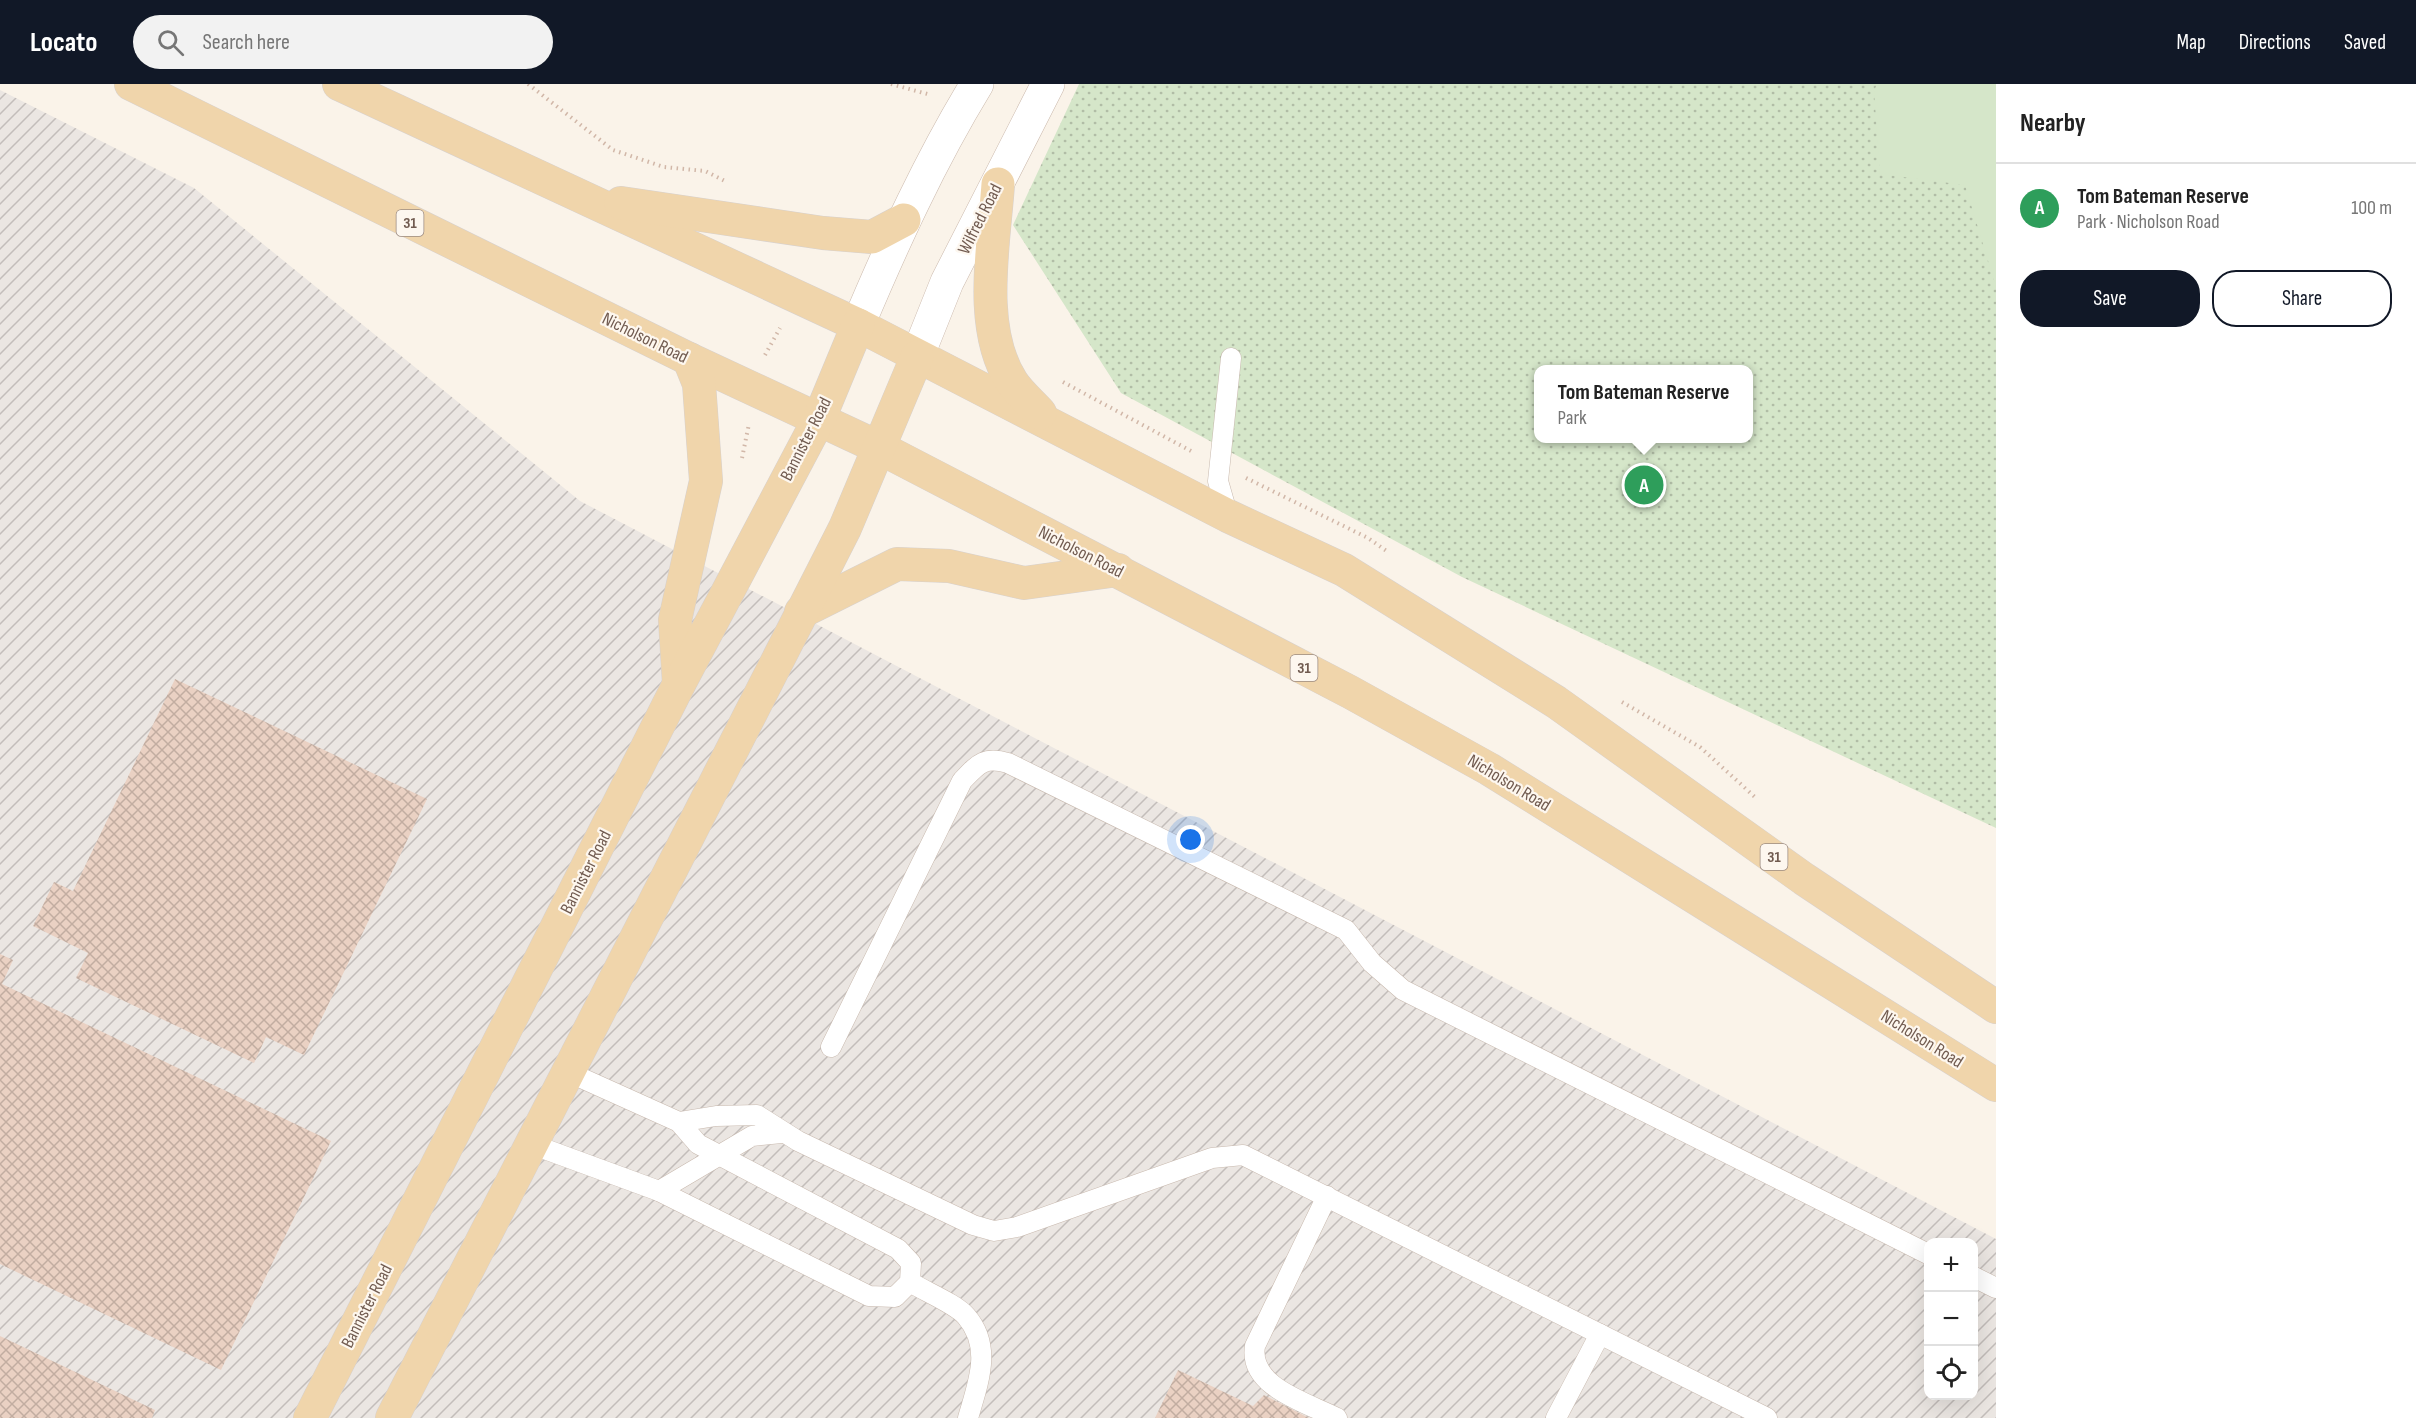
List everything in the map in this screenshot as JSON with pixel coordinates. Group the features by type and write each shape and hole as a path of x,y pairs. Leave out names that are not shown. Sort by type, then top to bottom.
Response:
{"main road":[{"name":"Nicholson Road","path":"131,84 689,359 880,448 1350,692 1489,769 1996,1085"},
{"name":"31","path":"339,84 587,197 858,325 1228,516 1344,570 1556,702 1804,879 1996,1007"},
{"path":"858,325 904,220 947,134 977,84"},
{"name":"Wilfred Road","path":"917,357 947,282 1048,84"},
{"path":"998,183 990,314 999,357 1012,383 1051,425"},
{"path":"587,197 823,233 872,237 904,220"},
{"name":"Bannister Road","path":"310,1418 679,684 819,419 858,325"},
{"path":"392,1418 845,528 917,357"},
{"path":"679,684 675,620 706,481 699,384 689,359"},
{"path":"801,612 897,564 949,566 1024,583 1118,570"}],"lane":[{"path":"1228,516 1218,481 1232,358"},
{"path":"831,1047 962,781 976,765 992,759 1018,768 1346,930 1372,963 1403,990 1924,1251"},
{"path":"531,1144 659,1191 869,1296 895,1297 910,1282 910,1263 898,1249 698,1144 679,1122 568,1072"},
{"path":"679,1122 716,1116 757,1115 781,1133 973,1225 994,1231 1017,1227 1212,1158 1243,1155 1767,1418"},
{"path":"659,1191 752,1137 781,1133"},
{"path":"1327,1196 1255,1346 1253,1356 1258,1371 1266,1382 1338,1418"},
{"path":"1978,1279 1996,1288"},
{"path":"910,1282 966,1315 980,1341 982,1366 968,1418"},
{"path":"1556,1418 1600,1334"}],"path":[{"path":"528,84 613,150 664,167 705,171 736,186"},
{"path":"891,84 920,90 937,97"}],"shaded area":[{"path":"0,90 194,188 580,501 1996,1239 1996,1418 0,1418"}],"green space":[{"path":"1079,84 1996,84 1996,828 1462,577 1121,393 1013,225"},
{"path":"1877,84 1996,84 1996,287 1965,185 1880,174 1874,91"}],"building":[{"path":"175,679 427,799 304,1055 266,1037 254,1063 76,978 88,953 33,926 54,882 73,891"},
{"path":"0,954 13,960 2,984 331,1141 221,1370 0,1264"},
{"path":"0,1336 155,1410 152,1418 0,1418"},
{"path":"1178,1370 1253,1406 1264,1395 1309,1418 1155,1418"}],"place":[{"name":"Tom Bateman Reserve","path":"1644,485"}]}
